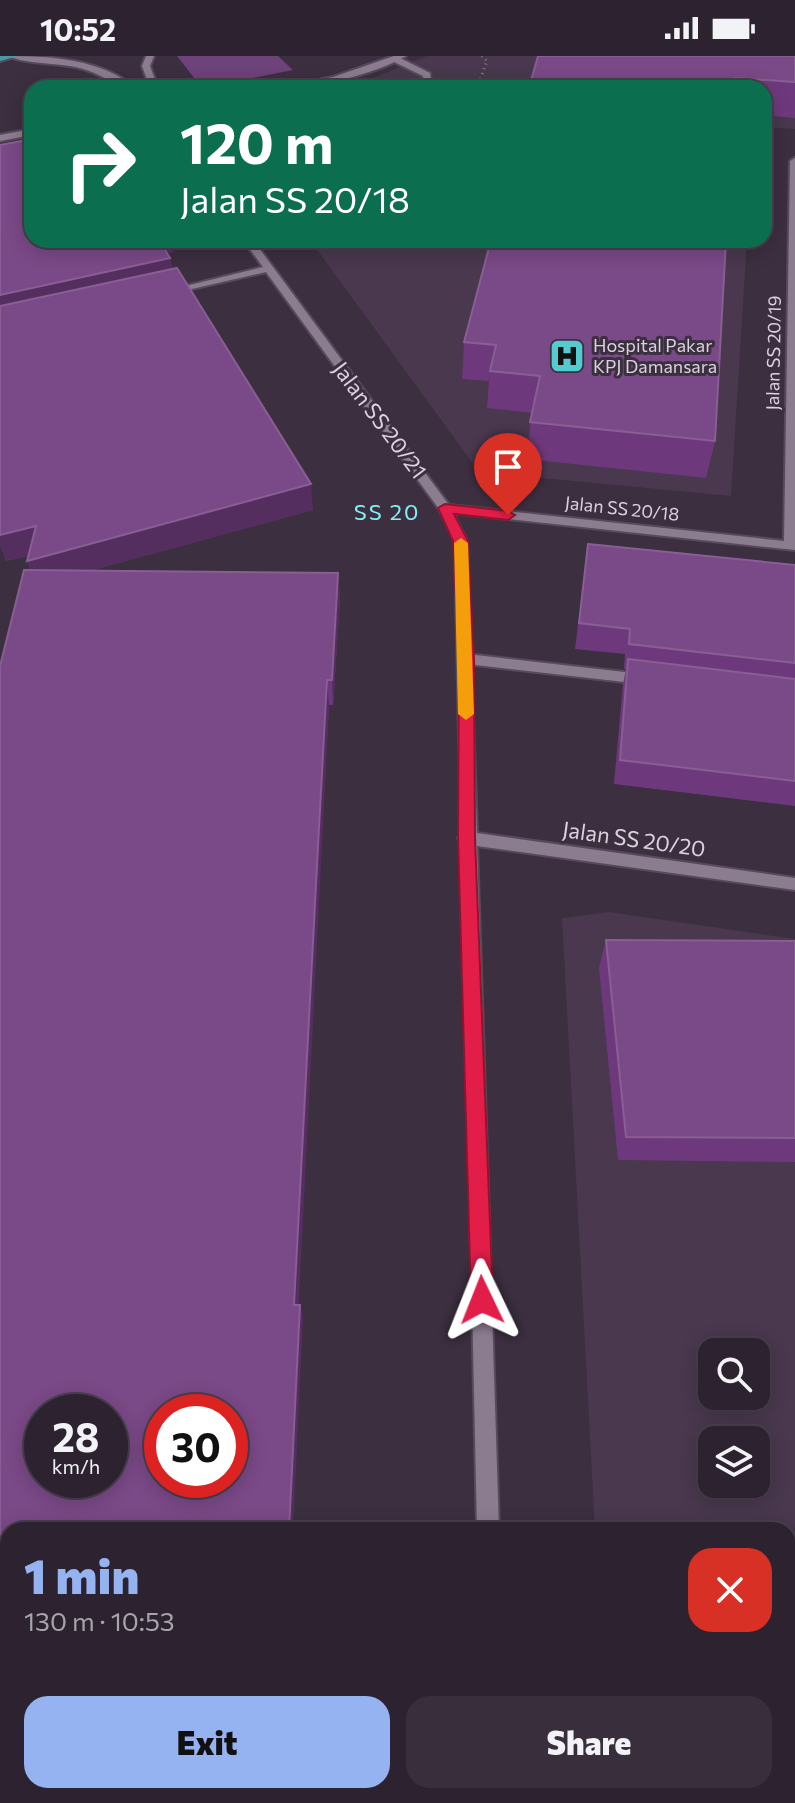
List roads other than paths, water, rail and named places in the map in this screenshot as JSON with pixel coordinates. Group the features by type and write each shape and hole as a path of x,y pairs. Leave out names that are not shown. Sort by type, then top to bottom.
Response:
{"main road":[{"path":"0,58 12,56"}],"street":[{"path":"12,56 91,66 120,80"},
{"path":"150,56 146,66 151,80"},
{"path":"329,80 399,57 427,75 427,80"},
{"path":"0,138 24,134"},
{"name":"Jalan SS 20/19","path":"793,545 794,162"},
{"name":"Jalan SS 20/21","path":"253,248 445,508 461,541 467,659 466,838 488,1522"},
{"path":"161,292 267,269"},
{"name":"Jalan SS 20/18","path":"445,508 793,545"},
{"path":"467,659 654,681"},
{"name":"Jalan SS 20/20","path":"466,838 795,884"}],"place":[{"name":"Hospital Pakar KPJ Damansara","path":"567,356"}],"district":[{"name":"SS 20","path":"387,512"}]}
